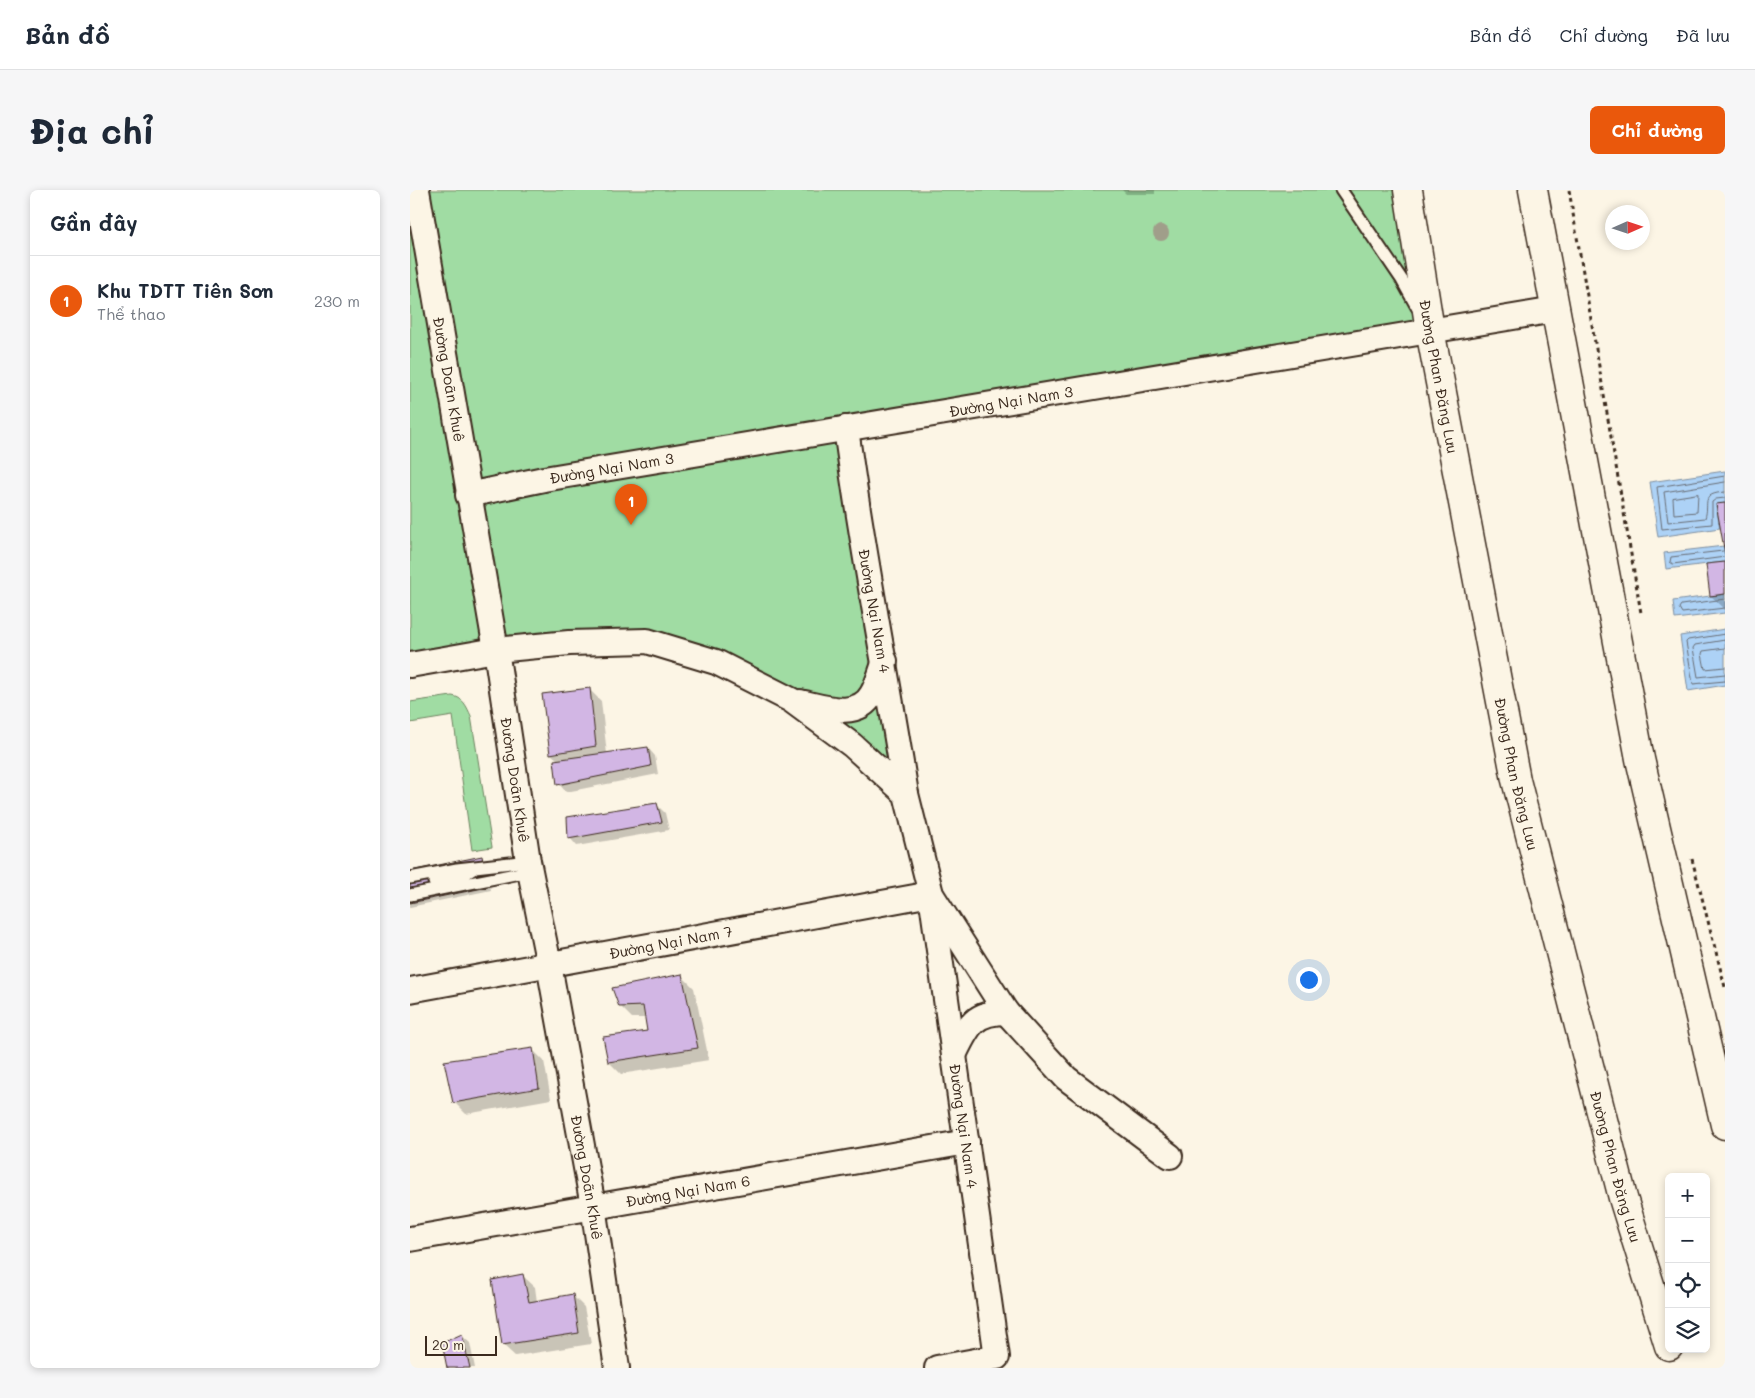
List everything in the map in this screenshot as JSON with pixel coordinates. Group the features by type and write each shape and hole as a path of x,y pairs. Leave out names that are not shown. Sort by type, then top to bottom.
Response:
{"street":[{"name":"Đường Doãn Khuê","path":"417,190 496,650 529,866 593,1206 617,1368"},
{"name":"Đường Phan Đăng Lưu","path":"1408,190 1430,330 1516,780 1623,1198 1665,1335"},
{"path":"1533,190 1640,759 1725,1125"},
{"name":"Đường Nại Nam 3","path":"468,495 544,479 1555,310"},
{"name":"Đường Nại Nam 4","path":"846,428 856,506 885,660 906,794 931,894 998,1357 937,1368"},
{"path":"410,665 496,650 569,643 647,641 716,662 791,700 852,745 906,794"},
{"path":"791,700 837,711 855,708 871,696 885,660"},
{"path":"931,894 1006,1012 1066,1078 1170,1156"},
{"name":"Đường Nại Nam 7","path":"410,990 931,894"},
{"path":"955,1053 966,1029 977,1018 989,1012 1006,1012"},
{"name":"Đường Nại Nam 6","path":"410,1239 967,1142"},
{"name":"Đường Phan Đăng Lưu","path":"1670,1353 1675,1368"}],"lane":[{"path":"1341,190 1402,280 1430,330"},
{"path":"410,878 457,869 529,866"},
{"path":"410,895 479,882 529,866"},
{"path":"410,888 460,877 475,869"}],"path":[{"path":"1569,190 1643,623"},
{"path":"1691,856 1725,987"}],"green space":[{"path":"410,190 1394,190 1416,321 837,419 890,768 783,681 648,631 410,656"},
{"path":"452,696 462,700 471,716 492,847 472,850 453,716 410,723 410,702"}],"water":[{"path":"1725,471 1725,503 1716,505 1720,528 1658,537 1650,482"},
{"path":"1724,546 1725,562 1666,569 1664,553"},
{"path":"1725,594 1725,613 1675,619 1673,601"},
{"path":"1725,629 1725,685 1688,691 1680,636"}],"building":[{"path":"1725,503 1725,554 1716,504"},
{"path":"1725,562 1725,594 1710,596 1706,564"},
{"path":"590,688 596,746 550,754 542,694"},
{"path":"648,747 651,766 557,785 554,760"},
{"path":"657,803 662,822 568,839 567,817"},
{"path":"482,856 488,887 410,903 410,871"},
{"path":"682,974 698,1048 608,1062 603,1037 647,1031 643,1006 619,1007 612,988"},
{"path":"533,1048 539,1088 453,1103 444,1061"},
{"path":"523,1274 529,1302 573,1294 579,1333 502,1345 492,1280"},
{"path":"462,1334 470,1368 447,1368 442,1343"}],"place":[{"name":"Khu TDTT Tiên Sơn","path":"631,525"}]}
